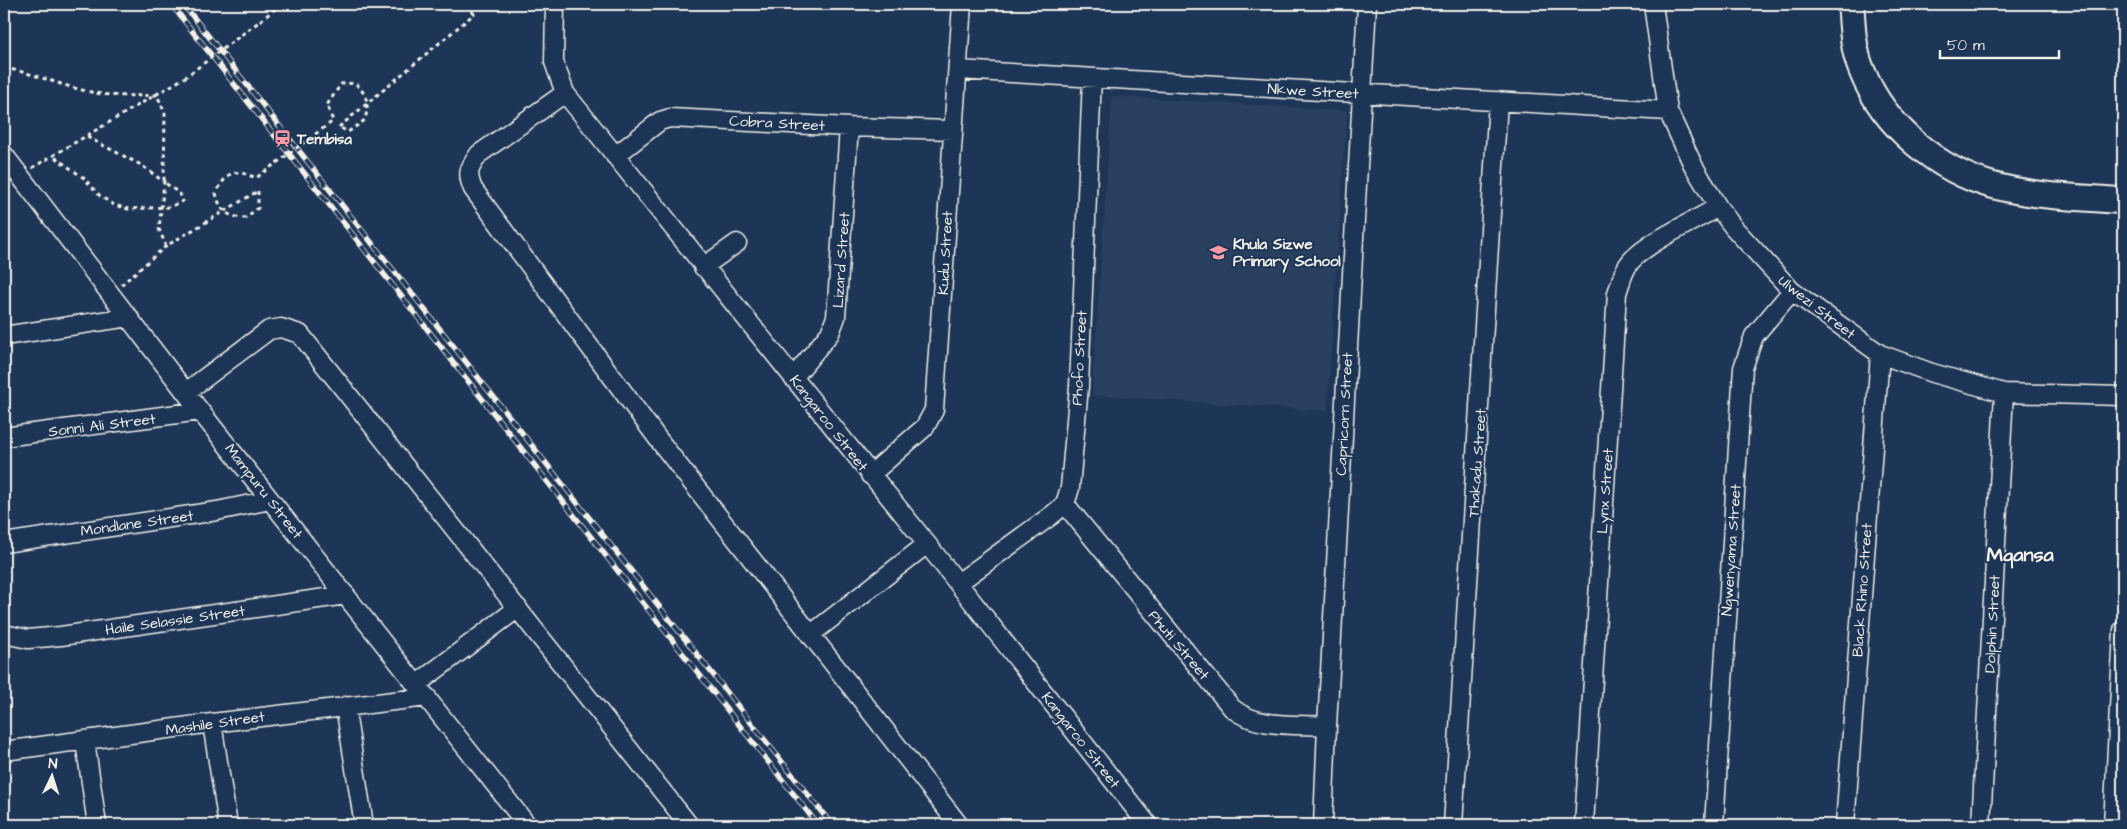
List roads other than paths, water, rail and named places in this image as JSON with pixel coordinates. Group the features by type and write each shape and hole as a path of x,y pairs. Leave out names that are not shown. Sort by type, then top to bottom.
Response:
{"street":[{"name":"Kangaroo Street","path":"555,4 554,62 565,93 927,544 1148,825"},
{"name":"Kudu Street","path":"870,475 925,427 934,410 962,4"},
{"name":"Capricorn Street","path":"1323,825 1367,4"},
{"name":"Ulwezi Street","path":"1653,4 1668,111 1693,165 1718,207 1761,260 1792,291 1880,354 1932,373 2004,392 2123,396"},
{"path":"1851,4 1856,52 1868,84 1901,130 1936,160 1979,180 2016,191 2123,201"},
{"name":"Nkwe Street","path":"958,70 1668,111"},
{"name":"Phofo Street","path":"1065,504 1070,488 1079,386 1092,78"},
{"path":"565,93 479,154 471,166 468,177 473,189 658,439 959,825"},
{"name":"Thakadu Street","path":"1454,825 1498,101"},
{"name":"Cobra Street","path":"615,156 660,121 670,118 952,130"},
{"name":"Lizard Street","path":"793,378 830,333 836,317 849,127"},
{"name":"Mampuru Street","path":"10,168 111,293 200,411 527,825"},
{"name":"Lynx Street","path":"1584,825 1618,293 1623,273 1631,261 1644,250 1718,207"},
{"path":"703,267 737,244"},
{"name":"Ngwenyama Street","path":"1714,825 1743,368 1754,336 1792,291"},
{"path":"4,336 129,317"},
{"path":"186,392 269,330 281,328 300,334 689,825"},
{"name":"Black Rhino Street","path":"1845,825 1880,354"},
{"name":"Dolphin Street","path":"1981,825 2004,392"},
{"name":"Sonni Ali Street","path":"4,437 200,411"},
{"name":"Mondlane Street","path":"4,542 217,511 270,500"},
{"path":"958,583 1065,504"},
{"name":"Phuti Street","path":"1065,504 1232,708 1242,716 1265,722 1327,726"},
{"path":"810,635 927,544"},
{"name":"Haile Selassie Street","path":"4,634 28,640 346,595"},
{"path":"422,691 518,608"},
{"path":"2113,825 2120,789 2123,630"},
{"name":"Mashile Street","path":"4,751 212,722 345,706 422,691"},
{"path":"345,706 364,825"},
{"path":"212,722 228,825"},
{"path":"84,741 97,825"}],"railway":[{"path":"171,4 818,825"},
{"path":"183,4 832,825"}],"place":[{"name":"Tembisa","path":"283,139"},
{"name":"Khula Sizwe Primary School","path":"1219,253"}],"district":[{"name":"Mqansa","path":"2020,554"}]}
